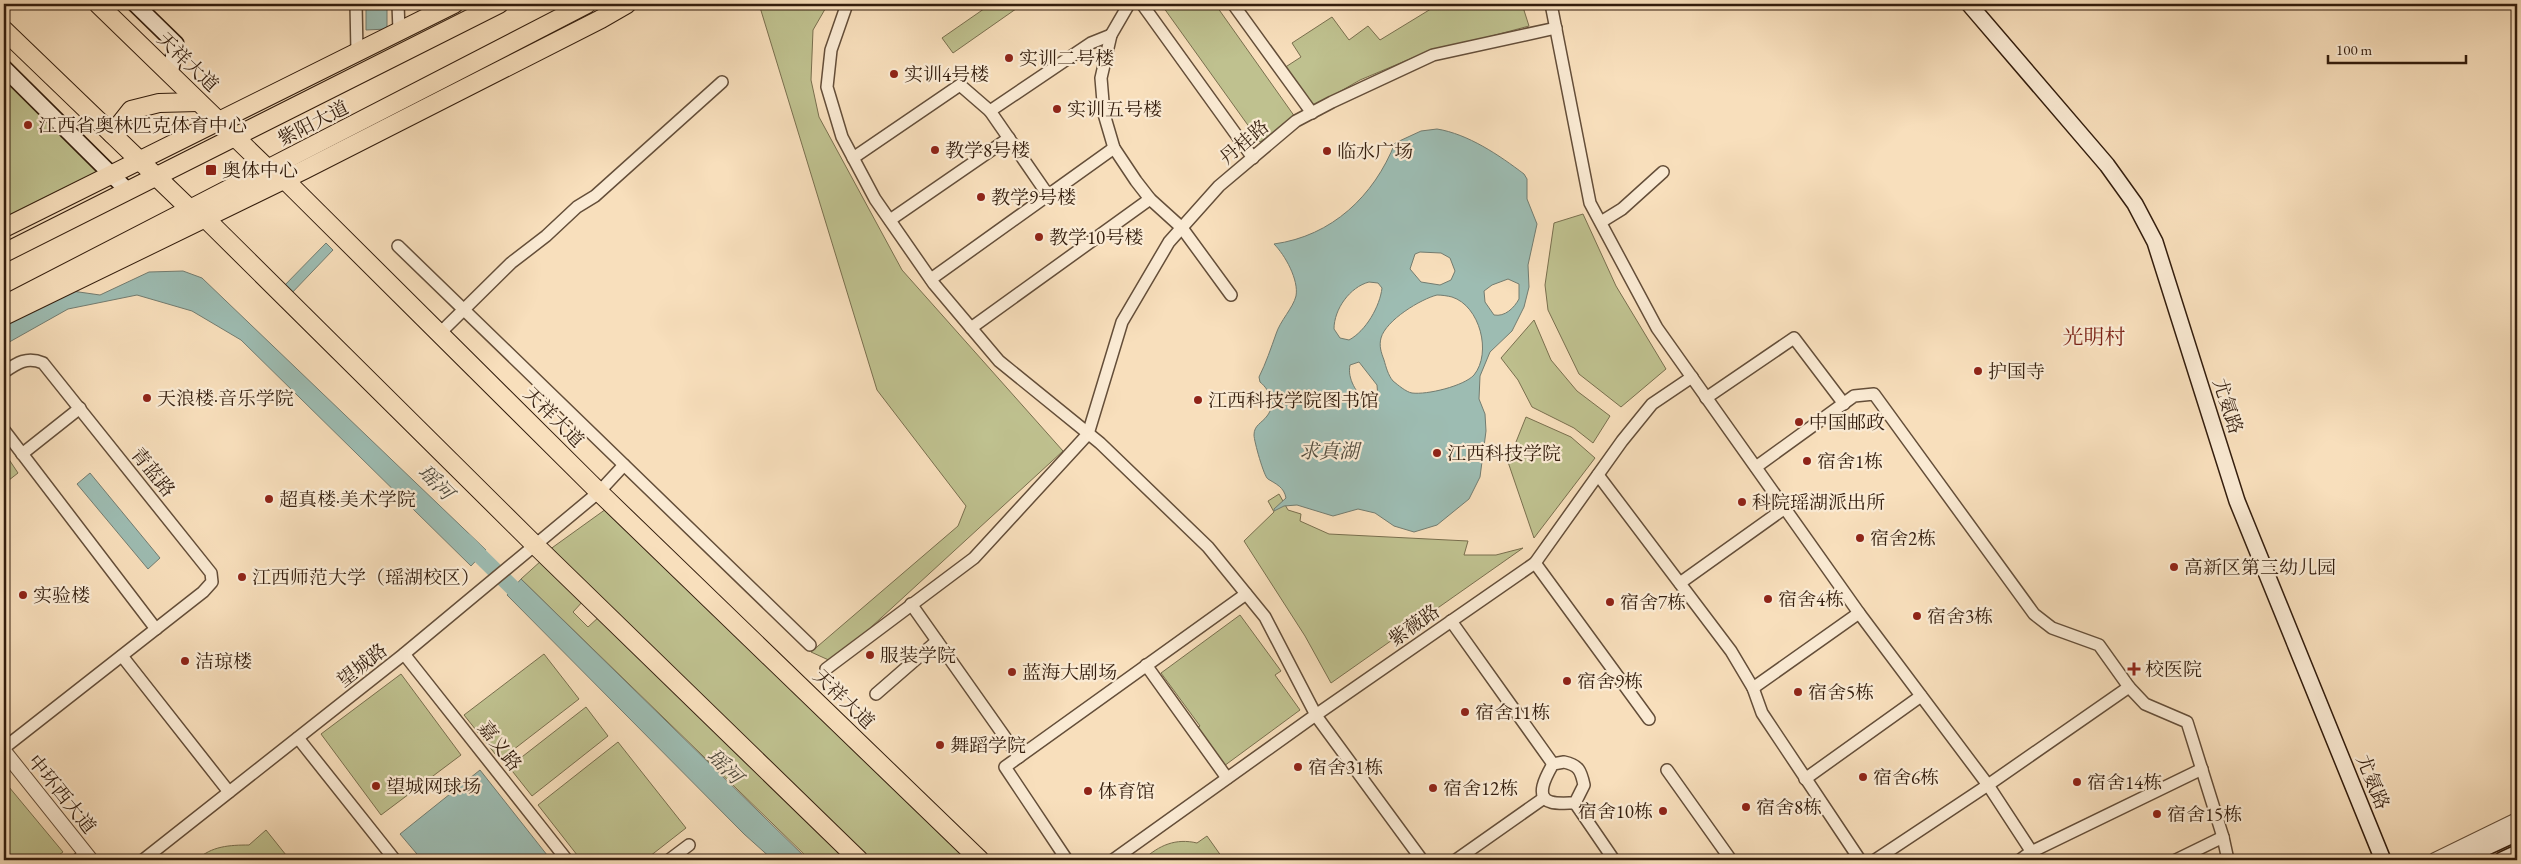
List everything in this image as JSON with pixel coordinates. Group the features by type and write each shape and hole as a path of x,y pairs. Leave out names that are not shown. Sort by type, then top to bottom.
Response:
{"main road":[{"name":"天祥大道","path":"98,4 269,170 285,180 599,492 980,860"},
{"path":"135,4 176,44 170,74"},
{"path":"4,228 454,4"},
{"name":"紫阳大道","path":"4,253 498,4"},
{"name":"紫阳大道","path":"4,304 198,214 269,170 587,4"},
{"path":"4,316 198,214 285,180 584,28 627,4"},
{"name":"尤氨路","path":"1968,4 2107,165 2134,204 2151,234 2248,540 2383,860"},
{"path":"4,30 155,176 198,214 530,549 859,860"},
{"path":"4,68 127,190"},
{"path":"112,134 131,110 159,103 198,102"},
{"path":"2459,860 2517,833"},
{"path":"2502,860 2517,853"}],"street":[{"path":"356,4 357,52"},
{"path":"398,4 398,31"},
{"path":"847,4 832,50 827,87 842,138 875,199 931,279 999,361 1088,434 1208,547 1264,617 1316,714 1422,860"},
{"path":"1128,4 1111,35 1102,78 1104,114 1114,148 1150,198 1182,228 1231,295"},
{"path":"1142,4 1253,158"},
{"path":"1233,4 1312,113"},
{"path":"1551,4 1590,203 1657,328 1859,612 1988,786 2034,856"},
{"name":"丹桂路","path":"1088,434 1122,322 1169,242 1219,186 1296,121 1433,56 1556,28"},
{"path":"990,111 1091,43 1111,35"},
{"path":"440,333 510,263 546,236 577,207 595,196 722,82"},
{"path":"853,158 960,85 990,111 1048,195"},
{"path":"890,220 1010,138"},
{"path":"931,279 1114,148"},
{"path":"1600,222 1622,209 1663,172"},
{"path":"971,328 1150,198"},
{"path":"398,246 810,645"},
{"path":"1706,398 1794,338 1844,404"},
{"name":"青蓝路","path":"4,372 18,362 35,359 43,363 211,573 212,582 203,592 4,750"},
{"name":"紫薇路","path":"1113,860 1316,714 1535,563 1652,404 1692,377"},
{"path":"1756,468 1854,396 1874,394 2034,614 2052,628 2099,645 2129,687 2145,704 2187,722 2223,837 2228,860"},
{"path":"22,454 80,408"},
{"path":"4,430 156,629"},
{"path":"826,669 974,558 1088,434"},
{"name":"望城路","path":"143,860 404,654 599,492 624,465"},
{"path":"1598,475 1731,651 1753,688 1762,713 1860,860"},
{"path":"1680,583 1784,508"},
{"path":"1535,563 1649,719"},
{"path":"1067,860 1005,767 1246,594"},
{"path":"911,604 1019,757"},
{"path":"1753,688 1859,612"},
{"path":"1451,621 1553,764"},
{"path":"876,694 937,641"},
{"name":"嘉义路","path":"404,654 567,860"},
{"path":"122,656 229,792"},
{"path":"1146,665 1228,778"},
{"path":"1875,860 1988,786 2129,687"},
{"path":"1805,778 1921,696"},
{"path":"298,738 395,860"},
{"name":"中环西大道","path":"4,750 84,858"},
{"path":"1553,764 1564,762 1574,764 1580,771 1584,785 1575,803"},
{"path":"1544,798 1544,782 1553,764"},
{"path":"2020,860 2034,856 2202,769"},
{"path":"1667,770 1731,860"},
{"path":"1544,798 1551,802 1575,803"},
{"path":"1456,860 1544,798"},
{"path":"1575,803 1614,860"},
{"path":"2435,860 2517,820"},
{"path":"2176,860 2223,837"},
{"path":"669,860 689,845"},
{"path":"1889,850 1896,860"}],"green space":[{"path":"759,4 828,4 813,30 811,80 819,117 902,270 1063,451 833,662 811,652 958,526 966,506 877,390"},
{"path":"991,4 1023,4 953,53 942,38"},
{"path":"1161,4 1215,4 1295,117 1260,142"},
{"path":"1439,4 1522,4 1529,26 1417,56 1360,80 1313,107 1284,68 1301,57 1292,43 1332,17 1349,40 1368,26 1380,40"},
{"name":"江西省奥林匹克体育中心","path":"4,77 99,172 4,219"},
{"path":"1583,214 1616,286 1666,369 1621,407 1579,374 1548,310 1545,285 1554,223"},
{"path":"1534,320 1551,360 1577,391 1610,416 1593,443 1574,428 1532,407 1518,380 1501,358"},
{"path":"1526,417 1571,437 1595,458 1534,538 1508,462"},
{"path":"4,452 18,473 4,484"},
{"path":"1279,494 1288,510 1301,514 1300,521 1329,534 1468,541 1464,555 1496,555 1523,548 1331,683 1305,636 1244,541 1274,512 1268,501"},
{"path":"606,509 972,860 867,860 549,550"},
{"path":"542,560 584,600 573,612 588,627 600,616 849,860 810,860 521,579"},
{"path":"1240,615 1281,671 1275,675 1300,710 1224,766 1196,728 1200,726 1161,673"},
{"path":"544,654 579,699 500,760 464,715"},
{"path":"401,674 461,755 381,815 321,734"},
{"path":"586,707 608,736 532,796 509,767"},
{"path":"618,742 686,828 645,860 581,860 538,805"},
{"path":"4,781 63,852 52,860 4,860"},
{"path":"266,830 290,860 197,860 202,855 215,849 249,845"},
{"path":"1207,836 1224,860 1143,860 1155,850 1168,844 1182,841 1197,843"}],"water":[{"path":"366,4 387,4 387,29 366,30"},
{"name":"求真湖","path":"1437,129 1472,140 1524,174 1527,179 1527,199 1537,224 1528,265 1529,287 1524,307 1512,331 1490,352 1480,376 1479,399 1485,414 1486,431 1480,477 1469,499 1437,525 1414,532 1394,526 1375,513 1358,509 1333,516 1297,505 1284,506 1274,511 1286,498 1282,488 1266,477 1256,444 1255,429 1270,412 1271,407 1269,393 1260,382 1259,377 1278,329 1294,301 1296,290 1290,268 1274,244 1295,240 1332,223 1363,196 1386,162 1395,143 1421,131","holes":["1420,252 1441,253 1450,258 1455,271 1451,280 1440,285 1421,282 1410,269 1415,254","1508,279 1519,284 1519,299 1512,309 1502,315 1494,315 1485,302 1484,291 1492,285","1369,282 1378,283 1382,288 1375,310 1361,331 1355,336 1349,340 1340,338 1334,329 1337,314 1344,300 1362,285","1439,295 1452,297 1462,302 1476,320 1480,331 1482,355 1474,375 1462,383 1427,393 1412,393 1391,379 1381,352 1380,341 1384,331 1390,324 1405,311 1422,301","1359,362 1377,385 1378,398 1372,404 1366,403 1356,390 1351,381 1350,365"]},
{"path":"326,243 333,250 289,296 281,289"},
{"path":"183,271 202,278 486,550 471,566 241,340 192,311 137,295 68,309 4,345 4,321 65,290 100,295 149,272"},
{"path":"90,473 160,558 148,569 77,484"},
{"path":"521,579 808,860 773,860 744,834 507,595"},
{"path":"480,770 551,860 422,860 400,834"}],"waterway":[{"name":"瑶河","path":"465,541 528,603"}],"place":[{"name":"实训二号楼","path":"1009,58"},
{"name":"实训4号楼","path":"894,74"},
{"name":"实训五号楼","path":"1057,109"},
{"name":"江西省奥林匹克体育中心","path":"28,125"},
{"name":"教学8号楼","path":"935,150"},
{"name":"临水广场","path":"1327,151"},
{"name":"奥体中心","path":"211,170"},
{"name":"教学9号楼","path":"981,197"},
{"name":"教学10号楼","path":"1039,237"},
{"name":"护国寺","path":"1978,371"},
{"name":"天浪楼·音乐学院","path":"147,398"},
{"name":"江西科技学院图书馆","path":"1198,400"},
{"name":"中国邮政","path":"1799,422"},
{"name":"江西科技学院","path":"1437,453"},
{"name":"宿舍1栋","path":"1807,461"},
{"name":"超真楼·美术学院","path":"269,499"},
{"name":"科院瑶湖派出所","path":"1742,502"},
{"name":"宿舍2栋","path":"1860,538"},
{"name":"高新区第三幼儿园","path":"2174,567"},
{"name":"江西师范大学（瑶湖校区）","path":"242,577"},
{"name":"实验楼","path":"23,595"},
{"name":"宿舍4栋","path":"1768,599"},
{"name":"宿舍7栋","path":"1610,602"},
{"name":"宿舍3栋","path":"1917,616"},
{"name":"服装学院","path":"870,655"},
{"name":"洁琼楼","path":"185,661"},
{"name":"校医院","path":"2134,669"},
{"name":"蓝海大剧场","path":"1012,672"},
{"name":"宿舍9栋","path":"1567,681"},
{"name":"宿舍5栋","path":"1798,692"},
{"name":"宿舍11栋","path":"1465,712"},
{"name":"舞蹈学院","path":"940,745"},
{"name":"宿舍31栋","path":"1298,767"},
{"name":"宿舍6栋","path":"1863,777"},
{"name":"宿舍14栋","path":"2077,782"},
{"name":"望城网球场","path":"376,786"},
{"name":"宿舍12栋","path":"1433,788"},
{"name":"体育馆","path":"1088,791"},
{"name":"宿舍8栋","path":"1746,807"},
{"name":"宿舍10栋","path":"1663,811"},
{"name":"宿舍15栋","path":"2157,814"}],"district":[{"name":"光明村","path":"2094,336"}]}
